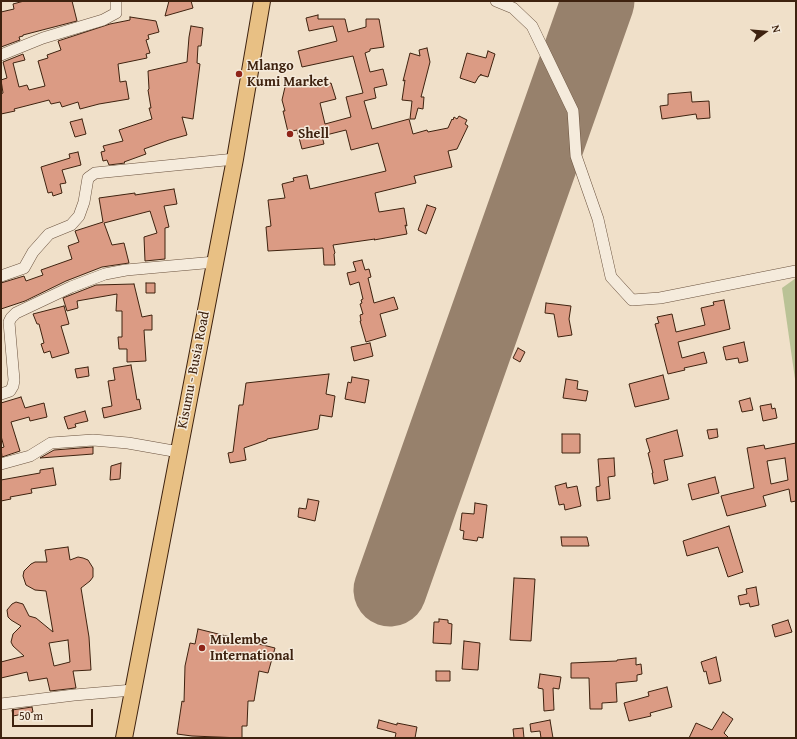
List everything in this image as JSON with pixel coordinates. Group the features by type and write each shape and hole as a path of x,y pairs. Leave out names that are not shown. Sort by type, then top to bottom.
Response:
{"highway":[{"name":"Kisumu - Busia Road","path":"124,738 235,160 262,1"}],"street":[{"path":"1,55 44,38 103,20 116,13 116,1"},
{"path":"496,1 513,8 532,26 573,111 576,156 598,219 611,277 632,300 660,298 796,271"},
{"path":"1,276 24,268 33,252 49,234 70,225 80,216 88,178 95,173 235,160"},
{"path":"1,394 10,391 14,380 9,322 16,313 71,286 105,274 126,270 215,262"},
{"path":"1,464 30,456 51,443 93,440 128,443 179,452"},
{"path":"1,704 74,695 133,690"}],"green space":[{"path":"796,278 796,386 782,288"}],"building":[{"path":"24,1 72,1 77,21 23,35 19,37 20,40 1,47 1,12 14,9 13,4"},
{"path":"169,1 191,1 193,8 165,16"},
{"path":"318,15 318,19 345,19 348,32 366,27 366,19 379,19 384,47 370,49 370,51 365,53 370,72 383,69 387,85 374,88 376,98 364,101 372,129 409,119 413,134 427,130 428,132 448,128 452,119 453,120 454,117 457,119 459,116 467,120 465,124 468,126 457,149 448,151 452,167 414,176 416,183 375,193 379,212 404,208 407,234 333,245 335,265 324,265 323,248 268,251 266,227 271,226 268,200 285,198 282,184 294,181 293,178 307,175 310,189 386,171 378,143 351,150 346,130 322,136 324,144 302,149 297,130 288,132 282,100 285,87 306,83 307,85 319,82 320,86 331,83 336,99 320,103 325,124 351,117 346,97 363,93 353,56 302,67 298,51 337,41 333,26 309,31 306,18"},
{"path":"130,17 156,21 159,32 148,35 149,39 146,40 150,53 146,54 147,58 118,64 120,82 126,81 129,99 80,109 78,102 62,107 60,102 51,104 49,100 1,114 1,94 3,93 1,80 7,78 3,62 23,54 25,60 13,63 19,87 27,85 29,90 45,86 38,61 48,58 47,55 61,50 58,41 110,24 130,20"},
{"path":"191,26 203,28 201,46 198,46 197,63 200,64 193,119 182,117 187,135 144,149 146,154 124,162 125,163 109,165 107,160 103,161 101,152 105,151 103,146 123,141 119,130 152,119 149,108 151,108 148,90 148,71 187,62"},
{"path":"427,48 430,62 421,97 424,97 423,109 418,108 415,119 410,119 412,101 402,100 405,80 403,81 410,53 420,56 419,50"},
{"path":"488,51 495,54 488,77 481,74 475,83 460,78 467,53 486,58"},
{"path":"691,92 692,102 709,101 710,118 697,119 696,114 662,119 660,106 668,105 668,94"},
{"path":"82,119 86,134 75,137 70,122"},
{"path":"78,152 81,165 62,170 66,183 60,184 62,193 53,196 52,192 48,193 41,167 70,158 69,154"},
{"path":"174,189 177,204 164,206 169,227 165,228 165,259 145,261 144,237 157,233 150,211 104,223 112,245 124,243 129,263 102,267 66,281 25,301 1,309 1,283 24,276 26,281 43,275 41,270 72,259 68,246 79,242 75,231 103,222 99,198 135,193 135,195"},
{"path":"427,205 436,208 426,234 418,230"},
{"path":"362,260 365,270 369,269 371,277 368,278 374,303 394,297 398,309 380,314 386,336 366,342 360,321 360,315 363,314 360,304 362,303 361,300 363,299 359,282 350,285 347,273 356,271 353,262"},
{"path":"146,283 155,283 155,293 146,293"},
{"path":"134,284 142,317 152,315 152,330 144,330 146,361 127,362 127,349 119,349 118,337 122,337 122,311 116,311 117,294 77,301 78,308 67,311 63,298 96,285"},
{"path":"724,300 730,329 678,342 682,358 704,352 707,363 684,368 685,370 668,374 655,324 659,323 657,317 672,314 676,332 705,325 701,308 714,305 713,302"},
{"path":"546,303 571,306 569,319 572,335 558,337 554,314 545,313"},
{"path":"64,306 69,324 61,326 69,353 52,358 50,351 44,353 41,344 44,343 39,324 37,324 33,314"},
{"path":"744,342 748,361 739,363 738,358 726,360 723,347"},
{"path":"370,343 373,356 354,361 351,347"},
{"path":"518,348 525,352 520,362 513,358"},
{"path":"131,365 137,400 139,399 141,409 104,418 102,408 112,406 108,381 115,380 113,368"},
{"path":"88,367 89,376 77,378 75,369"},
{"path":"329,374 326,394 335,396 332,417 320,415 318,429 267,439 244,448 246,460 230,463 228,453 233,452 239,405 243,405 246,383"},
{"path":"663,375 669,399 635,407 629,384"},
{"path":"352,377 369,380 365,403 345,399 348,382 351,383"},
{"path":"566,379 578,381 577,389 588,391 586,401 563,398"},
{"path":"21,397 25,408 44,403 47,417 30,421 29,417 11,422 20,451 2,457 1,448 4,447 1,436 1,403"},
{"path":"750,398 753,410 742,412 739,401"},
{"path":"771,404 772,409 775,408 777,418 763,421 760,406"},
{"path":"85,411 88,421 75,424 76,427 68,429 64,417"},
{"path":"717,429 718,437 709,439 707,430"},
{"path":"677,430 683,456 664,460 668,480 654,484 648,453 650,452 646,439"},
{"path":"562,434 580,434 580,453 562,453"},
{"path":"796,443 796,501 791,502 789,489 763,496 766,506 727,516 721,496 754,488 747,448 764,445 765,449","holes":["785,458 788,480 771,484 767,461"]},
{"path":"93,447 93,454 40,458 54,450"},
{"path":"614,458 615,476 608,477 610,499 597,501 596,487 600,486 598,459"},
{"path":"121,463 120,479 110,480 111,466"},
{"path":"53,468 56,485 31,489 32,493 10,497 11,499 1,501 1,480 40,473 40,470"},
{"path":"715,477 719,493 692,500 688,484"},
{"path":"566,483 567,488 577,486 581,506 565,510 564,504 559,505 555,486"},
{"path":"308,499 319,501 315,521 298,517 299,508 306,509"},
{"path":"475,503 487,505 483,538 478,537 477,541 463,539 464,531 460,530 462,513 474,514"},
{"path":"729,526 743,572 728,577 718,547 687,556 683,541"},
{"path":"561,537 587,537 589,546 562,546"},
{"path":"68,547 70,560 78,557 83,558 88,560 93,568 93,577 81,588 89,637 91,670 73,671 76,688 50,691 47,678 29,681 27,672 1,678 1,662 24,656 13,646 11,642 13,634 21,626 8,617 7,610 12,604 16,602 23,604 29,616 36,618 53,632 46,591 35,590 26,585 23,576 24,571 31,564 35,562 47,562 45,550","holes":["68,640 70,662 54,666 49,643"]},
{"path":"514,578 535,579 531,641 510,640"},
{"path":"756,587 759,605 750,607 749,603 740,605 738,596 747,594 746,589"},
{"path":"439,619 448,620 448,623 452,624 451,644 433,643 434,622 439,622"},
{"path":"788,620 792,632 775,637 772,625"},
{"path":"198,629 275,648 268,673 259,671 254,701 248,701 247,726 242,726 242,738 177,734 182,701 184,702 185,666 190,643 195,644"},
{"path":"464,641 480,643 478,670 462,669"},
{"path":"716,657 721,681 709,684 706,671 704,672 701,662"},
{"path":"636,658 636,665 641,664 642,674 637,675 637,681 616,683 617,702 602,703 602,709 590,709 589,678 571,678 571,663 617,661"},
{"path":"436,671 450,671 450,681 436,681"},
{"path":"540,674 561,677 559,689 553,688 554,710 544,711 543,689 538,688"},
{"path":"667,687 672,707 650,713 651,716 629,721 624,703 649,696 648,692"},
{"path":"32,707 33,712 13,716 12,710"},
{"path":"723,712 733,719 724,733 729,738 689,738 696,723 712,730"},
{"path":"379,720 397,725 397,723 417,727 415,738 395,738 396,733 377,728"},
{"path":"550,720 553,738 541,738 540,731 531,732 530,724"},
{"path":"523,728 524,738 514,738 513,729"}],"runway":[{"path":"390,590 598,1"}],"place":[{"name":"Mlango Kumi Market","path":"239,74"},
{"name":"Shell","path":"290,134"},
{"name":"Mulembe International","path":"202,648"}]}
